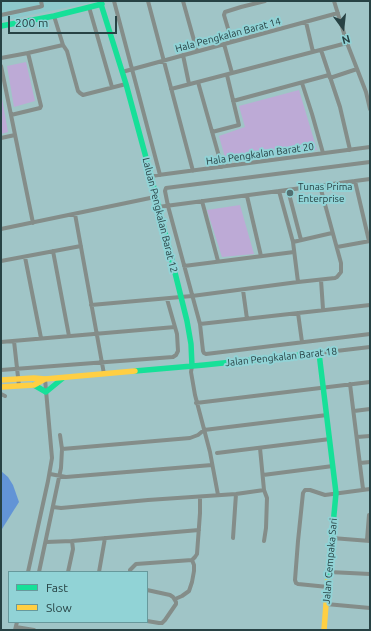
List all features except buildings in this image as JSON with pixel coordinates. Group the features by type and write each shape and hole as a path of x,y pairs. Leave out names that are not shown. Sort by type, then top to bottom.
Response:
{"street":[{"path":"1,15 40,7 42,6 41,1"},
{"path":"114,1 160,175"},
{"path":"148,1 193,170"},
{"path":"183,1 197,51"},
{"path":"232,42 224,14 241,7 264,1"},
{"path":"334,1 347,43 366,92 370,109"},
{"path":"1,26 54,16 89,7 101,2"},
{"name":"Laluan Pengkalan Barat 12","path":"101,2 126,84 151,176 187,321 191,344 191,372 196,403 204,430 218,495"},
{"path":"89,7 112,87"},
{"name":"Hala Pengkalan Barat 14","path":"122,72 338,13"},
{"path":"54,16 67,52 78,91 80,93 84,95 126,84"},
{"path":"306,22 313,52"},
{"path":"171,89 347,43"},
{"path":"224,44 232,73"},
{"path":"1,58 28,54 64,45"},
{"path":"321,50 340,107 350,150"},
{"path":"11,115 40,108 41,106 28,54"},
{"path":"183,55 190,84"},
{"path":"1,66 3,87 11,115 33,223"},
{"path":"233,100 357,69"},
{"path":"212,132 239,125 227,75"},
{"path":"198,82 222,167"},
{"path":"302,82 323,153"},
{"path":"1,138 15,135"},
{"name":"Hala Pengkalan Barat 20","path":"151,176 370,147"},
{"path":"370,162 166,188 165,191 200,324 203,351 206,354 370,334"},
{"path":"158,207 370,179"},
{"path":"336,248 370,241 354,181"},
{"path":"91,304 181,298 321,280 339,276 342,268 341,263 320,186"},
{"path":"288,190 301,240"},
{"path":"279,191 293,242 298,282"},
{"path":"246,196 261,256"},
{"path":"1,228 33,223 155,197"},
{"path":"202,202 218,261"},
{"path":"75,214 104,374"},
{"path":"293,242 332,233"},
{"path":"1,261 81,246"},
{"path":"53,251 69,336"},
{"path":"184,266 294,252"},
{"path":"25,257 41,338"},
{"path":"321,280 323,310"},
{"path":"243,290 247,319"},
{"path":"1,370 173,357 178,351 177,334 167,299"},
{"path":"200,324 370,305"},
{"path":"298,313 302,342"},
{"path":"1,342 175,327"},
{"path":"14,341 19,386"},
{"name":"Jalan Pengkalan Barat 18","path":"45,379 192,366 370,347"},
{"name":"Jalan Cempaka Sari","path":"319,352 336,493 324,630"},
{"path":"46,392 63,377"},
{"path":"1,380 34,378 45,379"},
{"path":"1,388 34,385 45,379"},
{"path":"28,571 50,474 52,458 45,379"},
{"path":"196,403 370,382"},
{"path":"350,384 363,489"},
{"path":"34,385 46,392"},
{"path":"354,411 370,409"},
{"path":"62,449 190,438 198,435 204,430 327,415"},
{"path":"39,571 58,476 61,468 62,449 60,435"},
{"path":"357,437 370,436"},
{"path":"217,454 330,439"},
{"path":"260,448 264,490 267,498 264,541"},
{"path":"360,463 370,462"},
{"path":"50,474 66,476 212,465"},
{"path":"263,475 333,466"},
{"path":"328,587 298,584 295,580 303,493 305,490 310,490 325,495 370,489"},
{"path":"53,507 61,508 200,497 264,490"},
{"path":"233,538 236,494"},
{"path":"130,571 136,564 192,560 196,557 200,497"},
{"path":"332,538 368,540 369,515"},
{"path":"46,542 199,530"},
{"path":"99,571 105,538"},
{"path":"68,571 73,549 72,541"},
{"path":"175,599 189,591 194,571 192,560"},
{"path":"329,572 370,574"},
{"path":"148,590 170,595 175,599 176,604 162,623 148,621"},
{"path":"326,604 370,608"},
{"path":"16,626 34,630"}],"shaded area":[{"path":"1,1 90,1 89,3 1,21"},
{"path":"26,62 35,101 14,107 7,66"},
{"path":"299,90 317,150 226,161 219,136 245,127 239,106"},
{"path":"1,93 8,132 1,134"},
{"path":"240,205 254,254 222,257 207,210"}],"water":[{"path":"1,471 8,477 13,485 19,502 2,529 1,529"}],"traffic: fast":[{"path":"100,1 126,84 151,176 187,321 191,344 192,366"},
{"path":"1,26 54,16 102,4"},
{"path":"135,371 319,353 336,493 328,579"},
{"path":"34,385 46,392 63,378"}],"traffic: slow":[{"path":"1,380 34,378 45,379 135,371"},
{"path":"1,387 34,385 45,379"},
{"path":"324,630 328,579"}],"place":[{"name":"Tunas Prima Enterprise","path":"290,193"}]}
